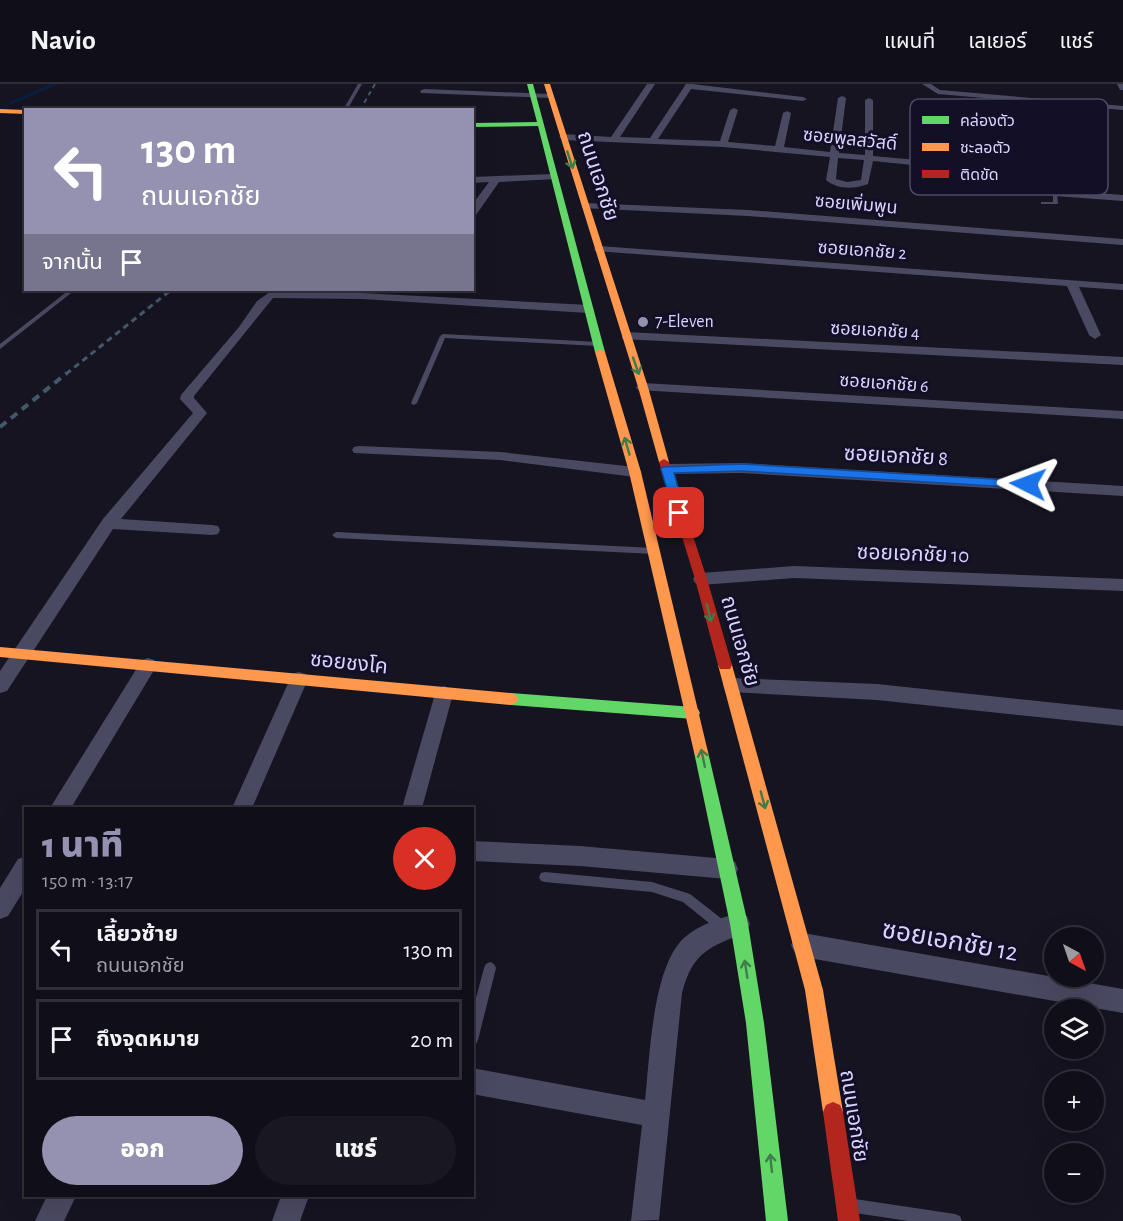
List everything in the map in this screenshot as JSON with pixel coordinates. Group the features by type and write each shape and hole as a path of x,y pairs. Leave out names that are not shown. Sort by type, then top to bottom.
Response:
{"main road":[{"name":"ถนนเอกชัย","path":"532,90 588,309 635,472 693,713 727,869 732,927 755,1023 777,1221"},
{"name":"ถนนเอกชัย","path":"548,90 643,387 701,579 803,945 814,990 849,1221"},
{"path":"2,112 24,112"},
{"path":"474,125 539,124"},
{"name":"ซอยชงโค","path":"0,652 444,694 693,713"}],"street":[{"path":"614,140 651,84"},
{"path":"926,84 938,92 1019,99"},
{"path":"652,141 689,86 803,99"},
{"path":"424,91 548,90"},
{"path":"842,98 831,180 837,184 857,185 865,182 869,158 869,100"},
{"path":"1108,107 1123,108"},
{"path":"723,144 734,110"},
{"path":"779,150 787,113"},
{"name":"ซอยพูลสวัสดิ์","path":"563,137 723,144 910,163"},
{"path":"474,180 553,177"},
{"path":"474,210 496,179"},
{"path":"1082,195 1123,198"},
{"name":"ซอยเพิ่มพูน","path":"585,206 747,213 1123,242"},
{"name":"ซอยเอกชัย 2","path":"599,249 1123,287"},
{"path":"1071,283 1095,335"},
{"path":"0,686 109,524 200,413 187,399 188,395 243,329 261,303 270,295 362,296 588,309"},
{"name":"ซอยเอกชัย 4","path":"626,336 1123,362"},
{"name":"ซอยเอกชัย 6","path":"643,387 1123,415"},
{"path":"359,450 500,456 635,472"},
{"name":"ซอยเอกชัย 8","path":"667,469 742,468 1123,490"},
{"path":"109,524 212,530"},
{"name":"ซอยเอกชัย 10","path":"701,579 794,572 1123,585"},
{"path":"61,807 148,665"},
{"path":"242,807 299,679"},
{"path":"732,685 877,692 1123,718"},
{"path":"412,807 444,694"},
{"path":"474,851 580,856 727,869"},
{"path":"0,908 24,869"},
{"path":"645,1220 670,993 675,971 686,950 705,935 732,927"},
{"name":"ซอยเอกชัย 12","path":"803,945 1123,1000"},
{"path":"474,1081 657,1115"},
{"path":"49,1221 61,1197"},
{"path":"286,1221 295,1197"}],"lane":[{"path":"346,108 360,84"},
{"path":"1042,203 1056,203 1055,195"},
{"path":"0,347 71,291"},
{"path":"414,403 443,336 598,344"},
{"path":"336,535 654,551"},
{"path":"545,877 652,887 686,898 732,927"},
{"path":"474,1032 490,968"},
{"path":"846,1204 955,1221"}],"waterway":[{"path":"11,103 55,84"}],"railway":[{"path":"361,108 375,84"},
{"path":"66,374 170,291"},
{"path":"0,427 67,373"}],"traffic: fast":[{"path":"530,84 600,352"},
{"path":"474,125 539,124"},
{"path":"511,699 693,713"},
{"path":"701,752 739,924 755,1023 777,1221"}],"traffic: slow":[{"path":"547,84 643,387 664,462"},
{"path":"0,111 24,112"},
{"path":"600,352 635,472 701,752"},
{"path":"0,652 511,699"},
{"path":"725,665 814,990 833,1112"}],"traffic: jam":[{"path":"664,462 725,665"},
{"path":"833,1112 849,1221"}],"place":[{"name":"7-Eleven","path":"643,322"}],"route":[{"path":"679,513 667,469 742,468 1028,484"}]}
